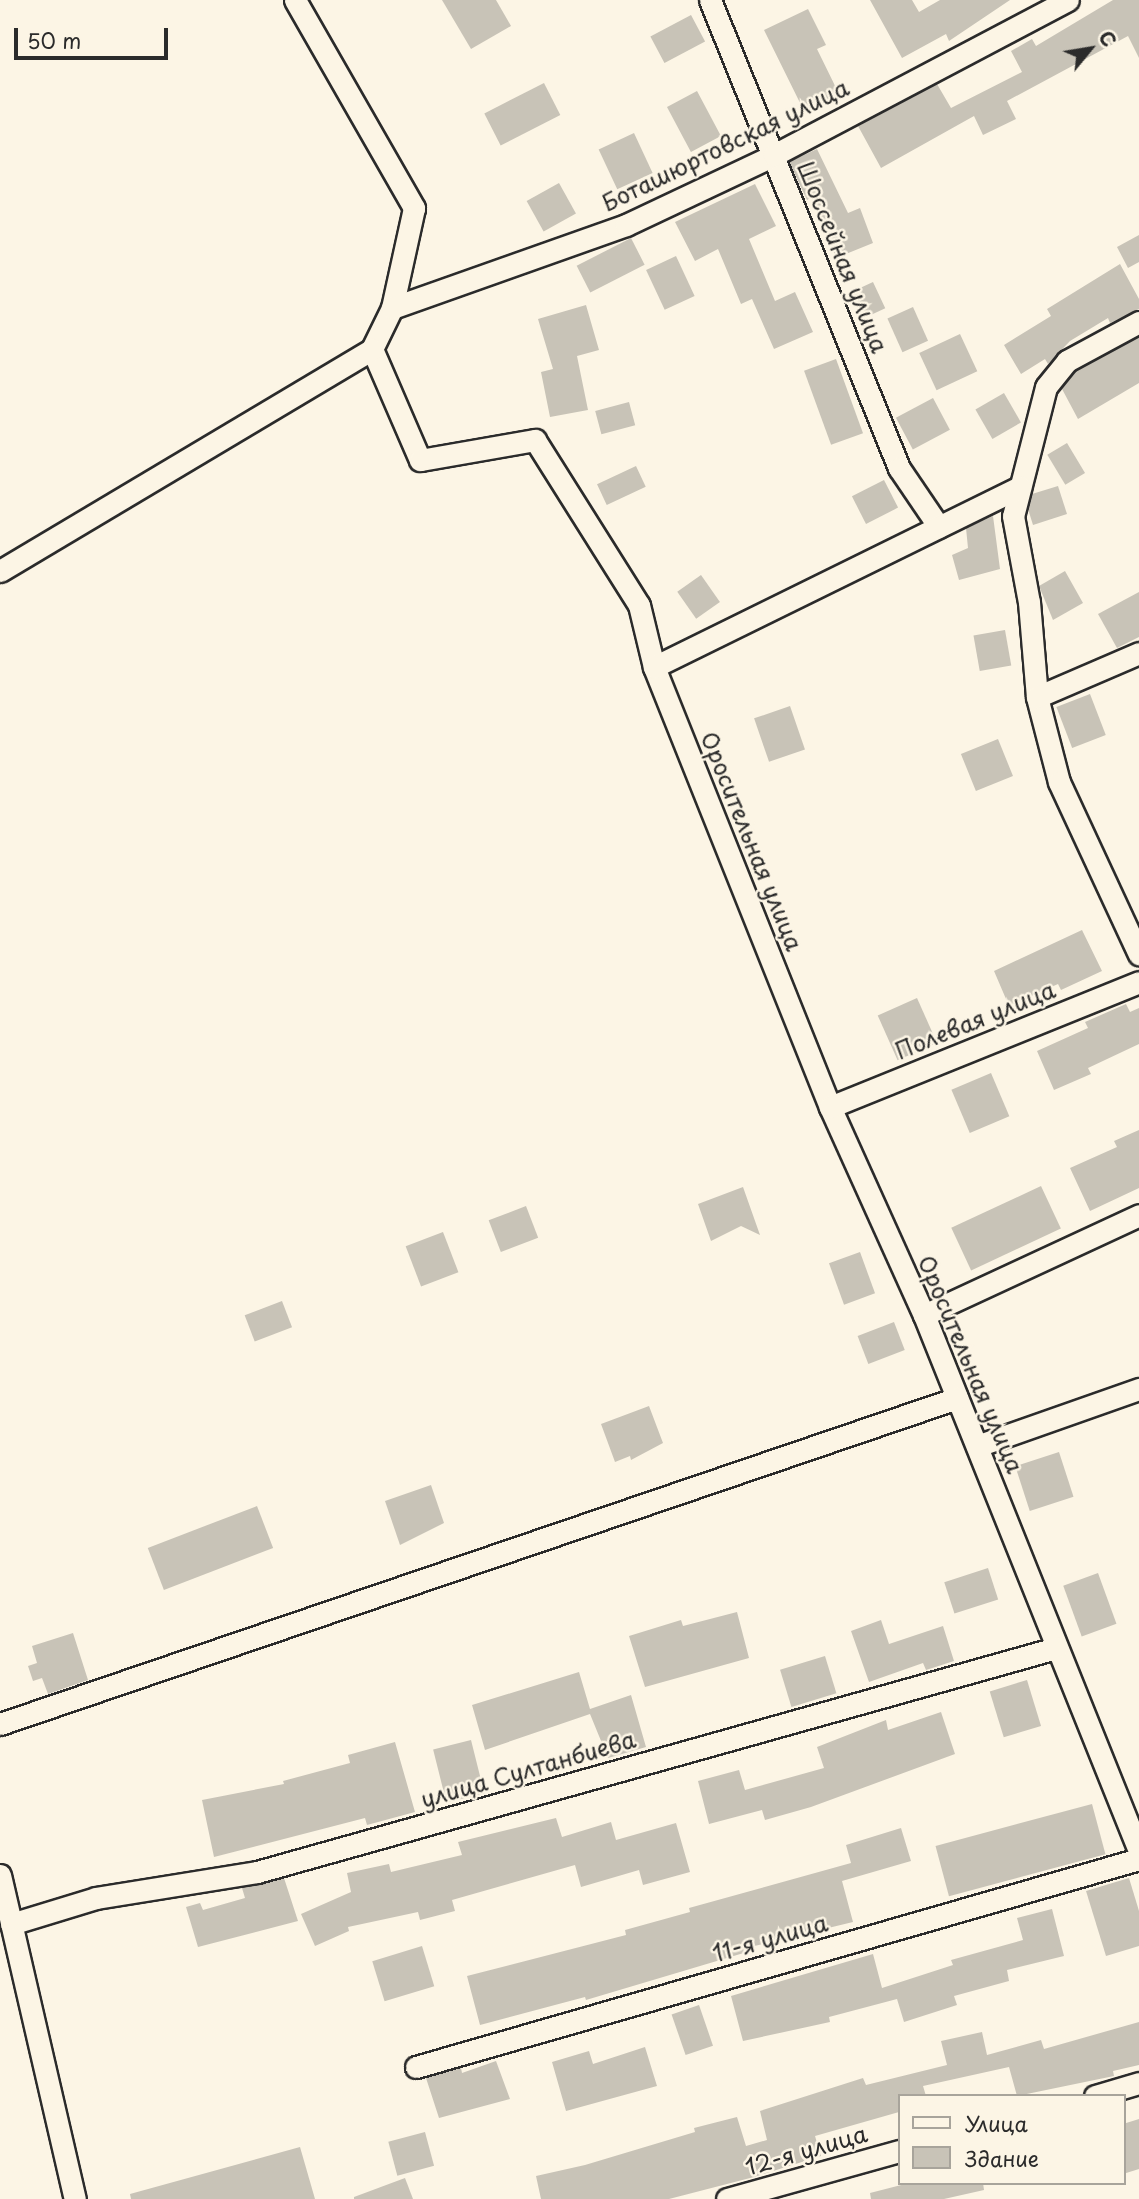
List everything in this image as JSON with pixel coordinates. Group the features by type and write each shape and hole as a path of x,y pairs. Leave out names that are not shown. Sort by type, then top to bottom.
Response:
{"street":[{"path":"0,571 372,349 392,308 414,208 295,0"},
{"name":"Шоссейная улица","path":"710,0 899,468 939,527"},
{"name":"Боташюртовская улица","path":"392,308 626,225 774,155 1068,0"},
{"path":"1139,322 1067,361 1046,387 1013,516 1028,602 1037,696 1059,782 1139,954"},
{"name":"Оросительная улица","path":"372,349 420,460 535,440 639,605 654,667 831,1107 924,1315 1139,1851"},
{"path":"654,667 1020,487"},
{"path":"1037,696 1139,653"},
{"name":"Полевая улица","path":"831,1107 1139,982"},
{"path":"924,1315 1139,1215"},
{"path":"977,1446 1139,1389"},
{"path":"0,1724 957,1398"},
{"name":"улица Султанбиева","path":"11,1924 96,1898 257,1872 1056,1648"},
{"name":"11-я улица","path":"416,2067 1139,1860"},
{"path":"0,1875 75,2199"},
{"path":"1102,2094 1139,2083"},
{"name":"12-я улица","path":"727,2199 898,2151"}],"building":[{"path":"442,0 496,0 511,26 471,49"},
{"path":"870,0 912,0 919,12 940,0 1010,0 949,41 946,34 902,58"},
{"path":"1113,0 1139,0 1139,58 1128,36 1007,101 1016,119 983,135 974,116 881,168 858,126 937,84 951,108 1022,72 1011,51 1032,39 1036,46"},
{"path":"808,9 826,45 817,49 840,96 805,113 764,30"},
{"path":"691,15 705,41 664,63 650,37"},
{"path":"544,83 560,115 501,145 484,113"},
{"path":"697,91 721,136 691,152 667,107"},
{"path":"634,133 653,173 617,189 599,149"},
{"path":"817,149 848,213 860,208 873,243 836,258 812,197 807,200 789,162"},
{"path":"559,183 576,214 544,232 527,201"},
{"path":"755,184 776,226 749,239 775,301 795,292 813,332 774,349 752,299 741,304 718,249 695,261 675,222"},
{"path":"1139,235 1139,262 1128,268 1117,247"},
{"path":"631,238 645,265 590,292 577,266"},
{"path":"676,256 695,296 665,310 646,270"},
{"path":"1120,264 1139,299 1139,309 1110,323 1108,318 1070,341 1048,364 1045,359 1021,374 1004,345 1051,316 1047,309"},
{"path":"873,282 885,308 863,319 850,293"},
{"path":"586,305 599,350 577,356 588,410 550,417 541,372 553,369 538,319"},
{"path":"913,307 928,341 902,352 887,318"},
{"path":"960,334 977,371 937,390 919,353"},
{"path":"1139,337 1139,383 1078,419 1062,389 1076,371"},
{"path":"836,359 863,433 831,445 804,371"},
{"path":"1004,393 1021,422 992,439 975,410"},
{"path":"933,398 950,430 913,450 896,418"},
{"path":"629,402 635,425 601,434 595,411"},
{"path":"1067,443 1085,473 1065,485 1047,455"},
{"path":"636,466 646,487 607,505 597,484"},
{"path":"884,480 898,508 866,524 852,496"},
{"path":"1058,486 1067,514 1033,525 1028,509 1032,494"},
{"path":"993,516 1000,569 959,580 952,555 968,548 966,528"},
{"path":"1065,571 1083,603 1053,620 1039,586"},
{"path":"701,575 720,602 696,619 677,592"},
{"path":"1139,592 1139,637 1117,648 1098,614"},
{"path":"1005,630 1011,665 980,671 973,636"},
{"path":"1090,694 1106,735 1072,748 1056,707"},
{"path":"790,706 805,749 769,762 754,718"},
{"path":"998,739 1013,776 976,791 961,754"},
{"path":"1082,930 1102,971 1061,990 1058,984 1009,1006 994,971"},
{"path":"917,998 937,1043 898,1060 878,1015"},
{"path":"1126,1004 1130,1012 1139,1008 1139,1044 1088,1068 1091,1074 1054,1090 1037,1051 1088,1028 1085,1022"},
{"path":"991,1073 1009,1116 970,1133 951,1090"},
{"path":"1139,1130 1139,1188 1090,1211 1070,1168 1117,1147 1114,1141"},
{"path":"1041,1186 1061,1229 971,1270 951,1228"},
{"path":"743,1187 760,1235 741,1226 711,1241 698,1204"},
{"path":"526,1206 538,1238 501,1252 489,1220"},
{"path":"443,1232 458,1272 421,1286 406,1246"},
{"path":"860,1252 875,1293 844,1305 829,1263"},
{"path":"282,1301 292,1327 255,1341 245,1315"},
{"path":"894,1322 905,1350 868,1364 858,1336"},
{"path":"649,1406 663,1443 631,1460 630,1456 615,1462 601,1424"},
{"path":"1059,1452 1074,1497 1030,1511 1015,1466"},
{"path":"431,1485 444,1523 400,1545 385,1501"},
{"path":"257,1506 273,1548 164,1590 148,1548"},
{"path":"988,1568 998,1599 954,1614 944,1582"},
{"path":"1098,1573 1116,1624 1082,1636 1063,1586"},
{"path":"737,1612 749,1658 645,1687 629,1636 681,1620 683,1626"},
{"path":"881,1620 889,1644 943,1626 954,1661 926,1670 923,1663 869,1682 851,1631"},
{"path":"73,1633 88,1680 48,1694 42,1678 33,1681 28,1666 37,1663 32,1646"},
{"path":"825,1656 836,1693 791,1707 780,1670"},
{"path":"579,1672 590,1709 631,1695 646,1747 608,1758 590,1714 485,1750 472,1705"},
{"path":"1027,1680 1041,1726 1004,1737 990,1691"},
{"path":"941,1712 955,1754 811,1807 765,1820 762,1810 709,1824 698,1781 739,1770 745,1790 824,1768 817,1747 886,1720 888,1730"},
{"path":"471,1740 484,1793 446,1803 433,1749"},
{"path":"395,1742 415,1812 367,1825 365,1818 214,1857 202,1800 284,1784 283,1781 350,1763 348,1755"},
{"path":"1092,1804 1105,1854 949,1896 936,1846"},
{"path":"556,1818 562,1837 611,1822 616,1840 676,1823 690,1872 643,1885 639,1870 581,1887 575,1865 452,1900 455,1911 420,1920 418,1912 348,1927 349,1931 315,1946 301,1914 351,1892 347,1873 389,1864 391,1872 462,1855 458,1842"},
{"path":"901,1828 911,1861 842,1881 853,1922 746,1948 747,1952 586,2000 585,1997 480,2025 467,1976 626,1935 625,1930 690,1912 689,1908 851,1863 846,1845"},
{"path":"284,1878 298,1921 198,1947 186,1907 200,1903 203,1910 245,1898 242,1888"},
{"path":"1129,1878 1139,1911 1139,1946 1106,1956 1086,1891"},
{"path":"1052,1909 1064,1956 1007,1970 1009,1981 954,1996 957,2005 904,2022 897,1999 829,2017 830,2022 743,2041 731,1996 873,1954 882,1988 953,1965 951,1960 1023,1940 1017,1918"},
{"path":"422,1946 434,1986 385,2001 372,1961"},
{"path":"699,2005 713,2046 686,2055 672,2014"},
{"path":"1139,2022 1139,2065 1113,2071 1114,2076 1016,2094 1009,2067 923,2086 925,2094 898,2094 898,2112 815,2136 821,2156 754,2177 669,2199 541,2199 536,2176 585,2165 695,2132 694,2128 737,2117 746,2146 767,2140 760,2111 863,2078 866,2085 947,2065 941,2041 982,2032 987,2055 1041,2040 1044,2049"},
{"path":"645,2047 657,2086 566,2111 552,2062 589,2051 593,2064"},
{"path":"496,2061 510,2099 439,2118 426,2078 461,2068 462,2073"},
{"path":"1139,2119 1139,2169 1125,2173 1125,2123"},
{"path":"425,2132 434,2166 397,2176 388,2142"},
{"path":"300,2147 315,2199 131,2199 130,2194"},
{"path":"405,2178 413,2199 354,2199 354,2197"},
{"path":"901,2185 983,2185 984,2190 944,2199 871,2199 870,2193"}]}
